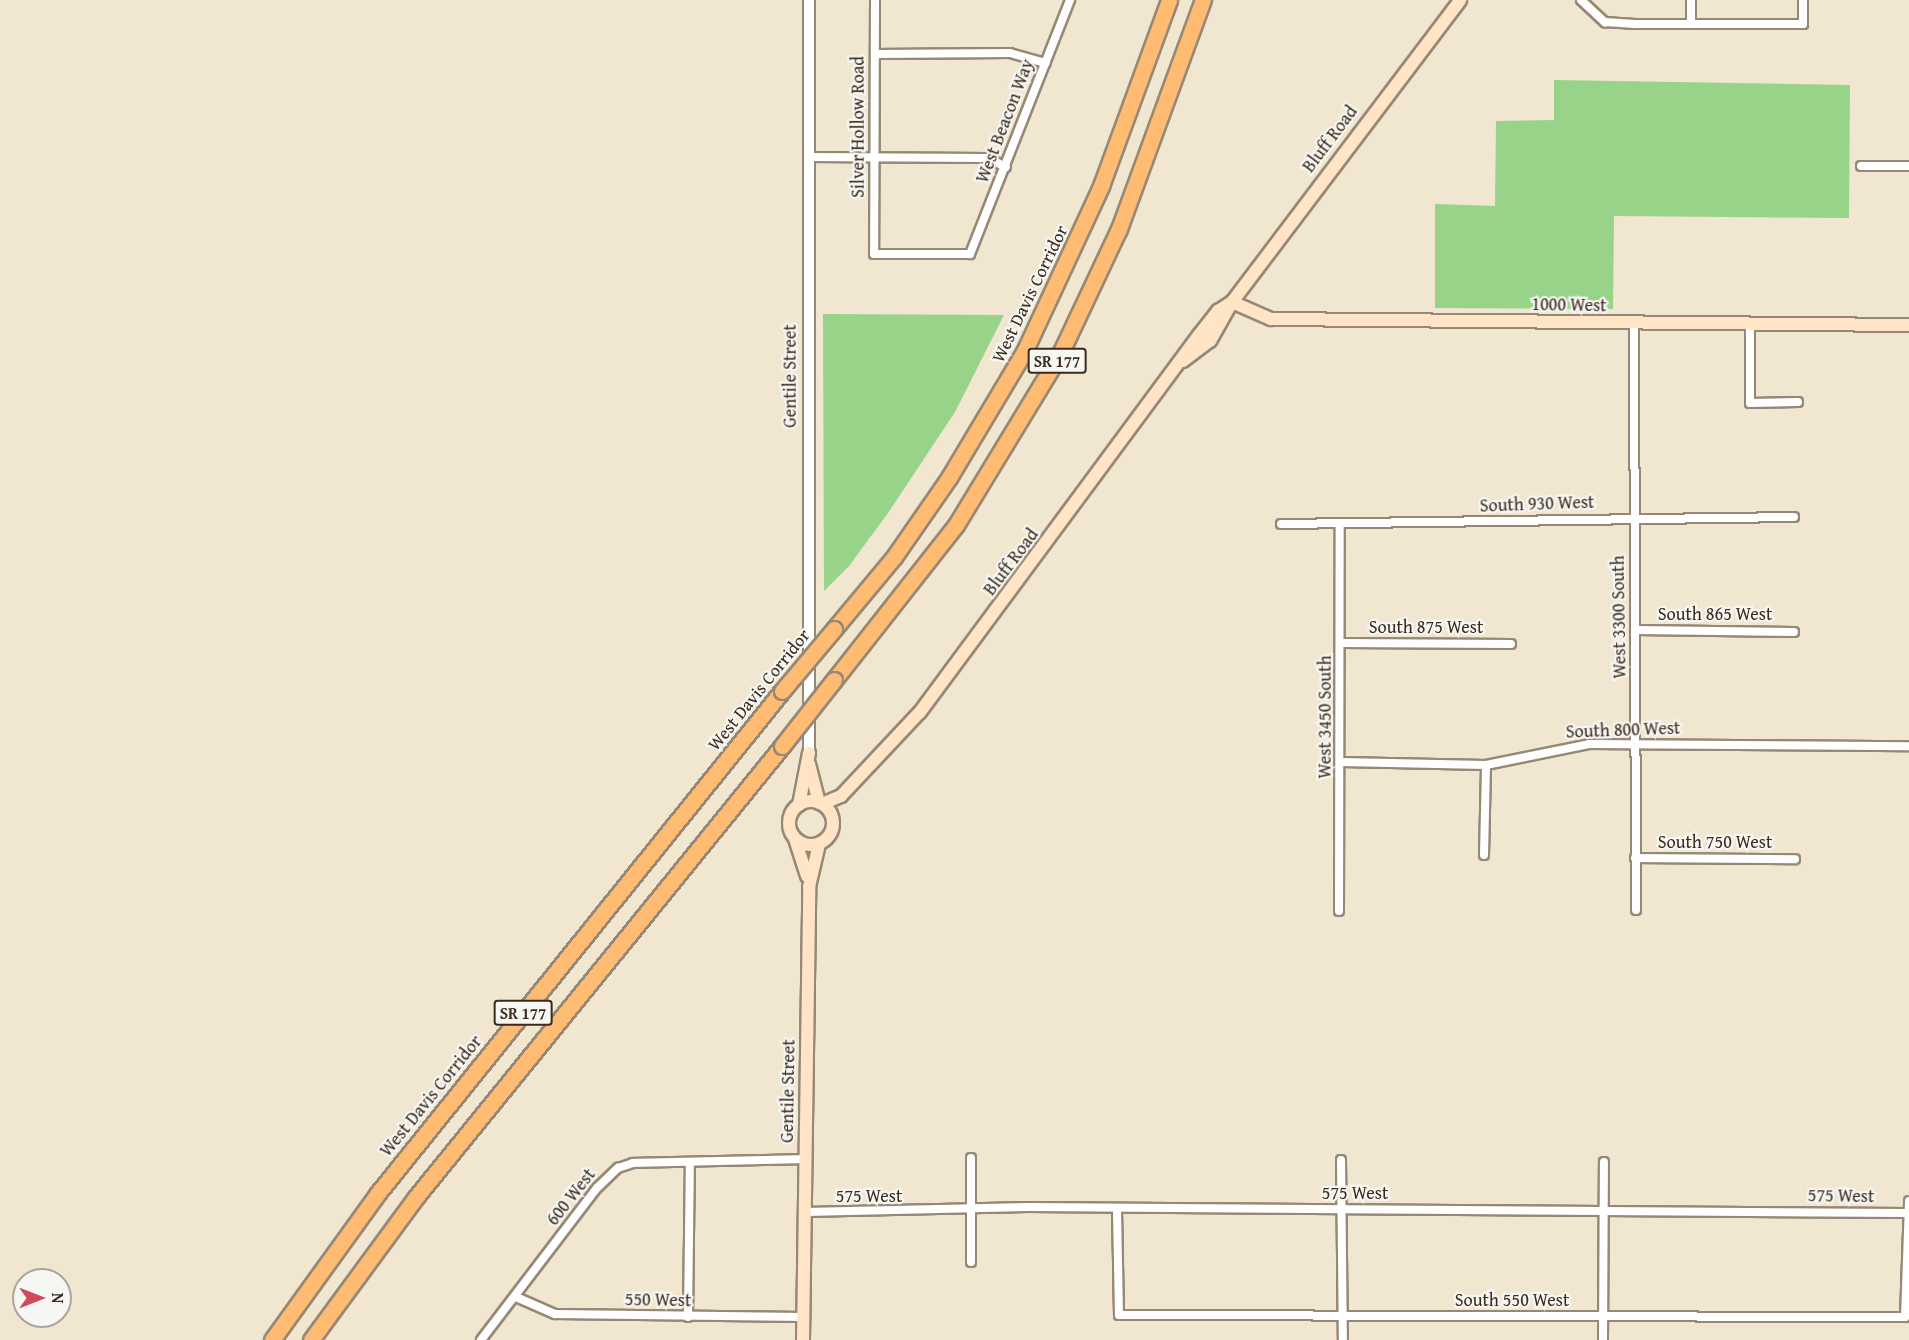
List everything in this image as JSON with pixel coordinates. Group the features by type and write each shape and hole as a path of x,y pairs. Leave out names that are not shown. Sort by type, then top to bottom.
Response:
{"highway":[{"name":"West Davis Corridor","path":"272,1340 378,1193 782,691 886,566 950,476 1025,350 1096,197 1169,0"},
{"name":"SR 177","path":"311,1340 424,1188 782,746 956,525 1061,352 1119,229 1203,0"}],"main road":[{"name":"Bluff Road","path":"820,804 840,797 943,684 1184,361 1210,341 1232,302 1460,0"},
{"name":"1000 West","path":"1232,302 1271,319 1909,326"},
{"name":"Gentile Street","path":"809,753 812,786 820,804"},
{"name":"Gentile Street","path":"799,805 809,753"},
{"name":"Bluff Road","path":"833,824 859,778"},
{"path":"795,838 808,845 819,844 828,838 833,824 831,813 820,804 799,805 790,818 795,838 808,886"},
{"name":"Gentile Street","path":"803,1340 808,886 819,844"}],"street":[{"name":"Gentile Street","path":"809,0 807,157 809,753"},
{"name":"Silver Hollow Road","path":"875,0 874,254 970,254"},
{"name":"West Beacon Way","path":"970,254 1070,0"},
{"path":"1581,0 1605,22 1691,24 1803,24 1803,0"},
{"path":"1691,0 1691,24"},
{"path":"875,54 1010,53 1046,63"},
{"path":"807,157 988,158 1006,167"},
{"path":"1861,166 1909,166"},
{"name":"West 3300 South","path":"1634,324 1636,910"},
{"path":"1750,324 1750,403 1798,402"},
{"name":"South 930 West","path":"1281,524 1794,517"},
{"name":"West 3450 South","path":"1339,911 1342,643 1340,524"},
{"name":"South 865 West","path":"1636,630 1794,632"},
{"name":"South 875 West","path":"1342,643 1511,644"},
{"name":"South 800 West","path":"1341,762 1486,765 1557,748 1635,743 1909,746"},
{"path":"1484,855 1486,765"},
{"name":"South 750 West","path":"1635,858 1795,859"},
{"path":"971,1158 971,1262"},
{"name":"600 West","path":"481,1340 607,1176 633,1163 805,1160"},
{"path":"1341,1160 1343,1340"},
{"path":"688,1317 690,1162"},
{"path":"1603,1340 1604,1162"},
{"path":"1906,1213 1909,1201"},
{"name":"575 West","path":"805,1212 901,1212 971,1207 1117,1210 1604,1210 1906,1213"},
{"name":"South 550 West","path":"1117,1210 1119,1315 1603,1317 1905,1317 1906,1213"},
{"name":"550 West","path":"516,1297 555,1314 804,1317"}],"green space":[{"path":"1554,80 1850,85 1849,218 1614,216 1613,309 1435,308 1435,204 1495,206 1496,121 1554,120"},
{"path":"823,314 1004,315 955,412 888,513 849,566 824,591"}]}
